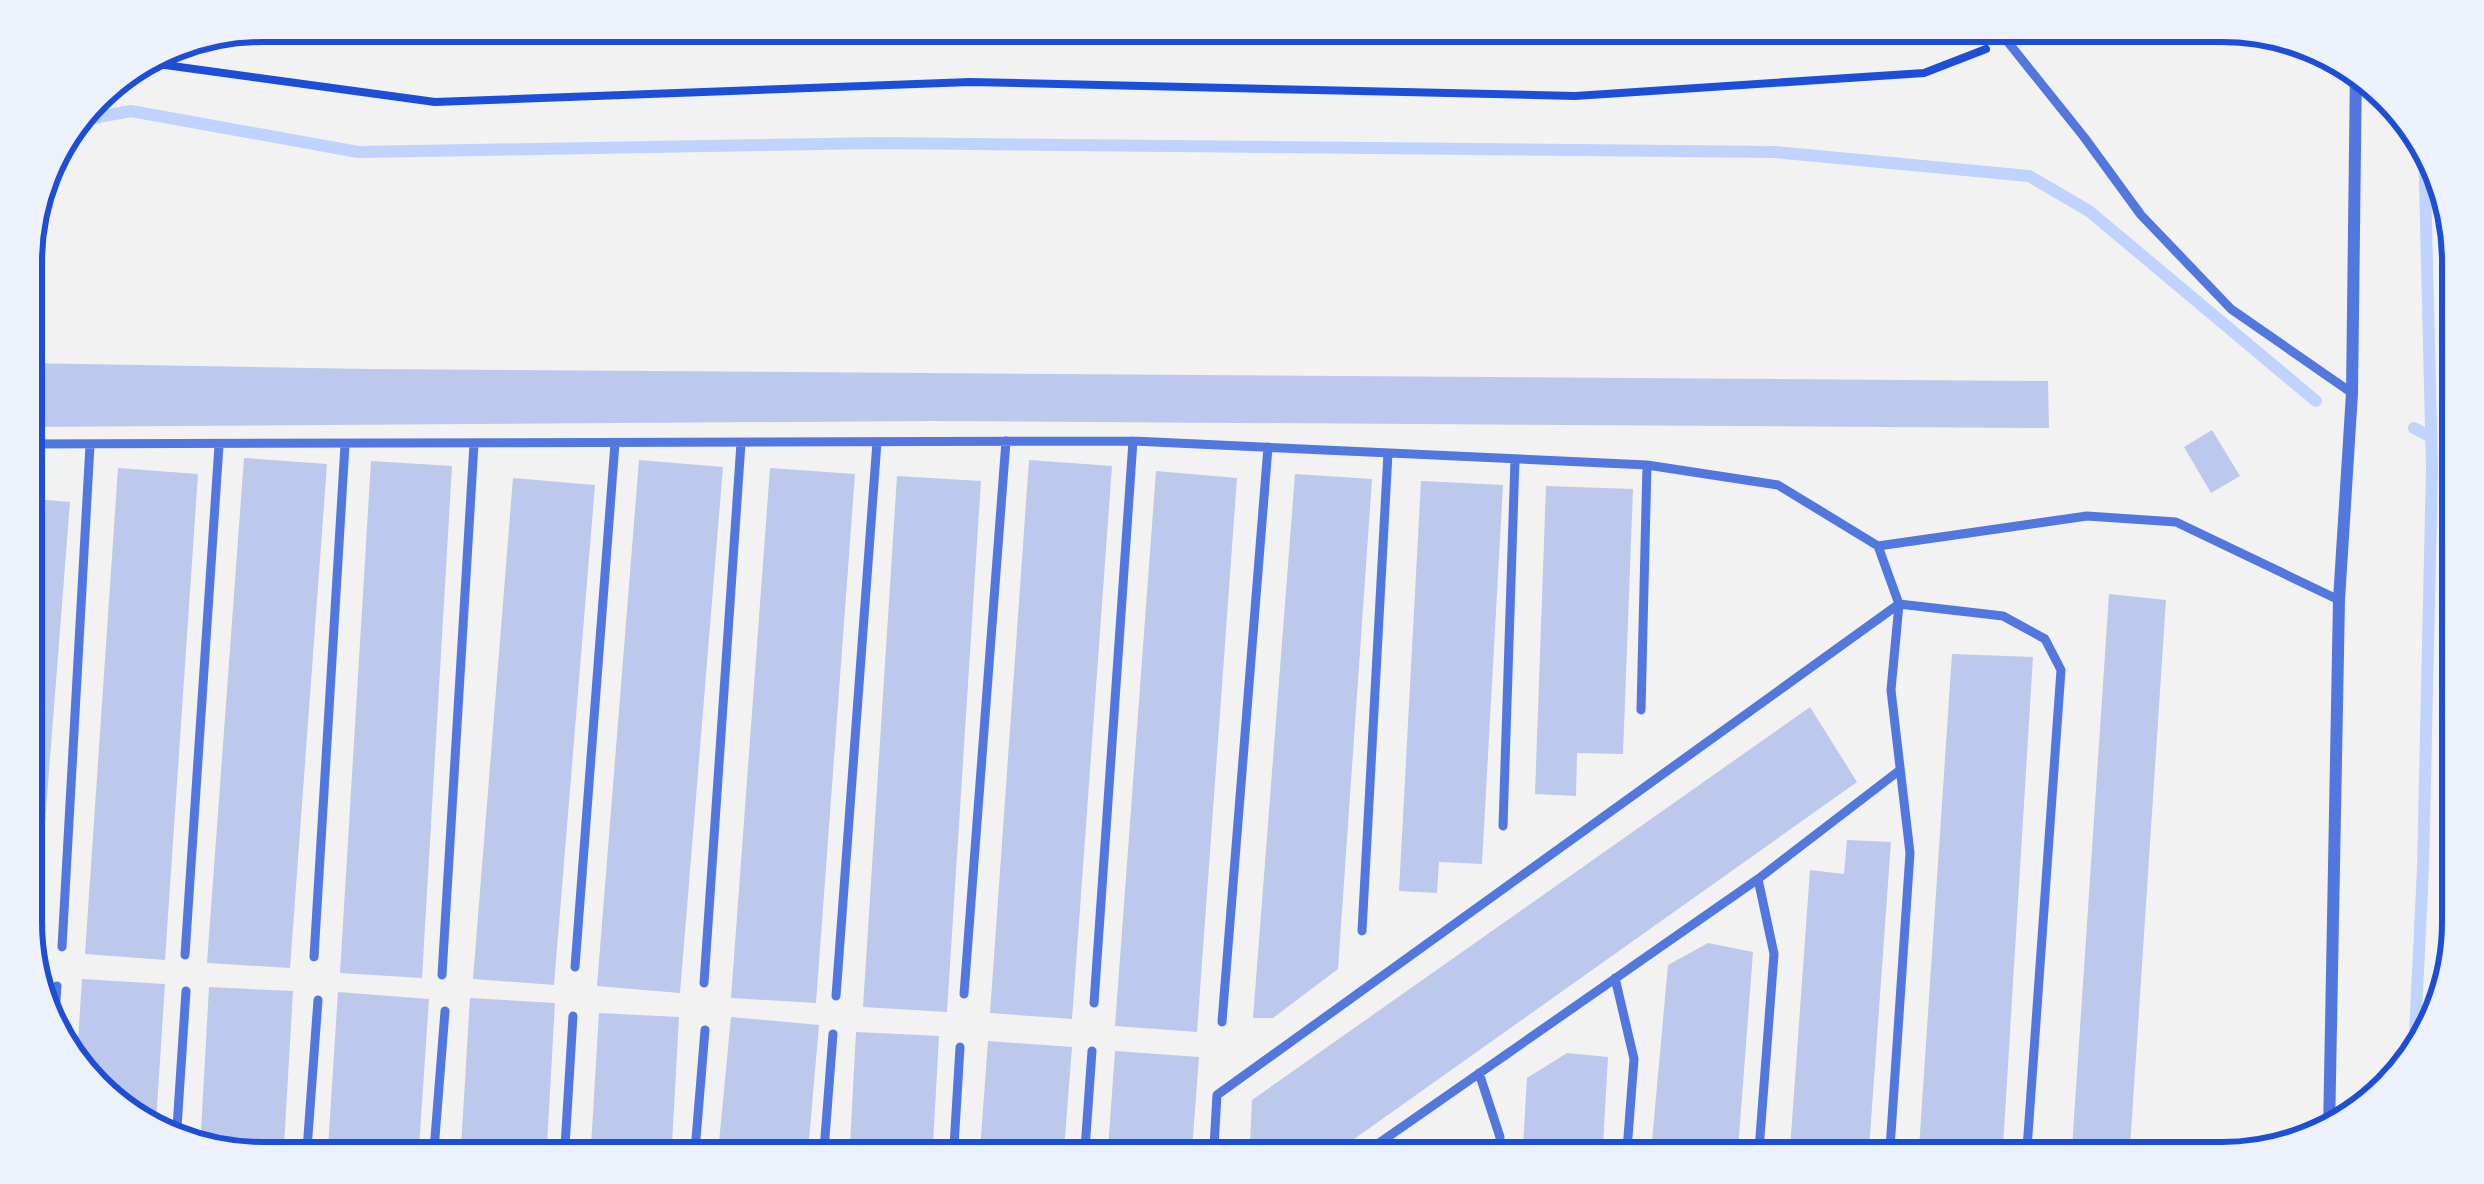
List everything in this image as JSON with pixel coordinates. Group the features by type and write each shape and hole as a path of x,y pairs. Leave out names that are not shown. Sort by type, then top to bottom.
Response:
{"street":[{"path":"2329,1113 2339,600 2352,393 2356,87"}],"lane":[{"path":"2007,42 2141,214 2231,309 2352,393"},
{"path":"964,994 1006,441"},
{"path":"1094,1003 1133,441"},
{"path":"42,444 1133,441 1647,465 1778,485 1878,546 1899,604 1891,690 1910,853 1890,1142"},
{"path":"836,996 878,442"},
{"path":"575,967 615,443"},
{"path":"704,982 741,443"},
{"path":"442,975 474,444"},
{"path":"62,947 90,445"},
{"path":"185,955 219,445"},
{"path":"314,957 346,445"},
{"path":"1222,1022 1268,447"},
{"path":"1362,931 1388,453"},
{"path":"1503,826 1515,459"},
{"path":"1641,710 1647,465"},
{"path":"1878,546 2087,516 2176,522 2339,600"},
{"path":"1214,1142 1217,1095 1899,604 2003,616 2045,640 2061,670 2027,1142"},
{"path":"1379,1142 1758,879 1900,770"},
{"path":"1758,879 1774,954 1760,1142"},
{"path":"1615,978 1634,1059 1628,1142"},
{"path":"56,998 57,986"},
{"path":"177,1125 186,991"},
{"path":"308,1142 318,1000"},
{"path":"436,1142 445,1011"},
{"path":"565,1142 573,1016"},
{"path":"696,1142 705,1030"},
{"path":"825,1142 833,1034"},
{"path":"954,1142 960,1047"},
{"path":"1085,1142 1091,1051"},
{"path":"1479,1073 1499,1142"}],"path":[{"path":"165,65 435,102 970,82 1576,96 1924,73 2003,42"}],"building":[{"path":"42,363 2048,381 2049,428 933,421 42,427"},
{"path":"2212,430 2240,476 2211,493 2184,447"},
{"path":"244,458 327,464 290,968 207,963"},
{"path":"639,460 723,467 680,993 597,986"},
{"path":"1029,460 1112,466 1072,1019 990,1013"},
{"path":"371,461 452,466 422,978 340,973"},
{"path":"118,468 198,474 165,960 85,954"},
{"path":"770,468 855,474 816,1003 731,998"},
{"path":"1156,471 1237,478 1197,1032 1115,1026"},
{"path":"1295,474 1372,479 1338,969 1273,1018 1253,1018"},
{"path":"897,476 981,481 947,1012 863,1007"},
{"path":"513,478 595,485 554,985 473,979"},
{"path":"1421,481 1503,485 1482,864 1439,862 1437,893 1399,891"},
{"path":"1546,486 1633,489 1623,754 1577,753 1576,796 1535,794"},
{"path":"42,500 70,502 42,861"},
{"path":"2109,594 2166,600 2130,1142 2072,1142"},
{"path":"1952,654 2033,657 2003,1142 1919,1142"},
{"path":"1810,707 1857,782 1350,1142 1250,1142 1252,1100"},
{"path":"1847,840 1891,842 1870,1142 1791,1142 1810,870 1844,874"},
{"path":"1708,943 1753,952 1739,1142 1652,1142 1668,965"},
{"path":"82,979 165,984 156,1115 106,1078 78,1042"},
{"path":"209,987 293,991 284,1142 201,1133"},
{"path":"338,992 429,999 419,1142 328,1142"},
{"path":"470,998 555,1003 547,1142 461,1142"},
{"path":"599,1013 679,1017 672,1142 591,1142"},
{"path":"731,1017 819,1025 809,1142 719,1142"},
{"path":"856,1032 939,1036 933,1142 850,1142"},
{"path":"988,1041 1072,1047 1065,1142 981,1142"},
{"path":"1115,1051 1199,1057 1193,1142 1108,1142"},
{"path":"1567,1053 1608,1057 1603,1142 1523,1142 1527,1078"}],"waterway":[{"path":"97,117 131,111 358,152 879,143 1774,152 2029,176 2089,211 2316,401"},
{"path":"2415,1027 2432,467 2425,178"},
{"path":"2414,428 2431,437"}]}
